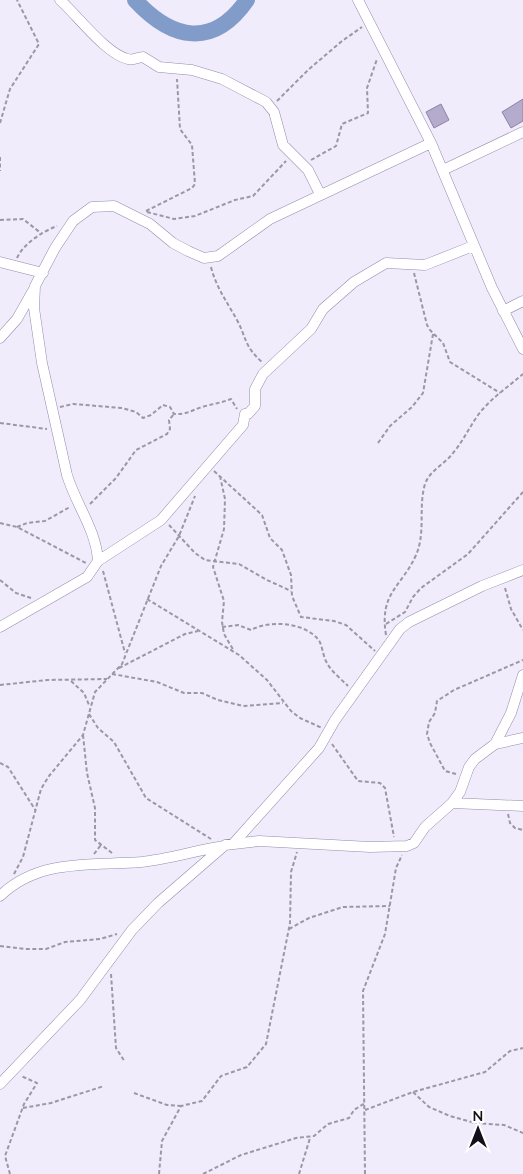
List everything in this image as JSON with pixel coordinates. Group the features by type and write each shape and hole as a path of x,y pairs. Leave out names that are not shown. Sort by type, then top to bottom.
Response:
{"street":[{"path":"60,0 103,43 120,56 131,60 143,57 159,67 192,70 222,79 272,106 283,145 308,170 320,194"},
{"path":"358,0 431,143 473,246 523,349"},
{"path":"443,170 523,132"},
{"path":"0,338 17,319 55,248 73,221 92,207 114,206 150,224 173,243 204,258 218,256 258,227 320,194 431,143"},
{"path":"0,626 87,578 98,563 161,520 216,454 243,426 245,414 253,409 258,381 268,368 311,329 322,308 354,282 386,263 398,262 412,266 425,265 473,246"},
{"path":"0,262 13,267 43,273"},
{"path":"35,286 34,308 37,334 57,429 72,491 93,532 98,563"},
{"path":"503,311 523,301"},
{"path":"0,1084 80,1000 132,930 158,903 225,845 320,748 335,720 400,629 409,622 507,575 523,570"},
{"path":"495,744 511,713 523,674"},
{"path":"0,896 19,882 46,869 164,858 225,845 260,840 395,848 407,846 414,843 425,827 452,803 460,792 465,776 475,759 495,744 523,738"},
{"path":"452,803 523,806"}],"path":[{"path":"0,123 10,89 38,44 17,0"},
{"path":"272,106 308,70 369,20"},
{"path":"145,212 174,219 195,216 235,200 252,196 265,186 268,179 286,162 324,154 336,146 342,124 368,113 367,88 371,73 384,48"},
{"path":"132,214 145,212 195,186 192,145 180,129 176,82 181,70"},
{"path":"0,157 0,172"},
{"path":"0,220 23,219 43,235"},
{"path":"13,267 22,249 54,227 73,221"},
{"path":"209,257 220,294 236,319 246,345 268,368"},
{"path":"412,266 427,325 442,344 450,362 501,393"},
{"path":"378,443 390,426 412,408 423,393 433,334"},
{"path":"387,645 385,624 388,598 392,589 408,570 417,552 421,537 422,496 428,477 449,458 469,432 477,417 523,374"},
{"path":"17,527 27,523 45,521 81,508 116,478 136,450 167,434 170,429 168,420 174,414 188,414 204,406 220,404 231,399 238,411 245,414"},
{"path":"53,408 73,404 93,405 131,410 143,418 166,405 174,414"},
{"path":"0,424 57,429"},
{"path":"216,454 210,468 259,510 270,538 282,550 291,575 291,591 301,617 334,621 346,625 379,657"},
{"path":"220,476 225,499 224,529 214,561 215,577 224,601 222,627 225,638 234,651"},
{"path":"385,624 405,612 420,588 468,554 523,492"},
{"path":"122,863 95,840 95,808 87,772 83,735 95,692 117,668 125,653 147,599 164,561 179,536 196,494"},
{"path":"161,520 202,558 239,564 291,591"},
{"path":"0,523 17,527 98,563 125,653"},
{"path":"507,575 505,584 507,598 523,630"},
{"path":"0,580 18,594 43,602"},
{"path":"147,599 234,651 267,680 284,703 300,718 315,724 328,734 337,754 354,778 365,783 380,783 385,788 395,848"},
{"path":"222,627 238,625 251,630 260,625 270,623 309,632 320,642 328,665 354,693"},
{"path":"117,668 170,641 198,631"},
{"path":"465,776 444,771 428,739 428,728 436,713 437,701 454,690 523,660"},
{"path":"112,674 157,682 184,693 207,694 218,700 243,706 284,703"},
{"path":"0,686 47,680 108,679"},
{"path":"71,681 84,693 90,706"},
{"path":"89,714 98,728 114,742 146,798 158,807 225,845"},
{"path":"11,878 23,857 36,811 38,795 44,782 83,735"},
{"path":"0,763 8,768 36,811"},
{"path":"507,806 510,823 514,828 523,830"},
{"path":"134,1093 167,1105 181,1106 202,1101 221,1076 248,1067 262,1052 270,1031 288,929 291,872 301,843"},
{"path":"366,1174 363,990 382,944 396,868 407,846"},
{"path":"288,929 309,918 343,907 390,906"},
{"path":"0,946 26,950 46,949 65,942 100,939 132,930"},
{"path":"110,959 116,1048 125,1062"},
{"path":"365,1110 414,1092 485,1072 510,1051 523,1048"},
{"path":"10,1174 5,1156 27,1097 37,1083 31,1078 12,1073"},
{"path":"23,1108 51,1103 104,1086"},
{"path":"414,1092 423,1103 439,1112 475,1123 504,1125 523,1133"},
{"path":"203,1174 241,1155 296,1138 310,1138 320,1133 328,1124 349,1118 354,1110 365,1103"},
{"path":"159,1174 162,1141 181,1106"},
{"path":"299,1174 310,1138"}],"building":[{"path":"523,99 523,121 511,128 502,112"},
{"path":"441,104 449,120 434,128 426,112"}],"waterway":[{"path":"135,0 163,24 192,33 206,32 220,26 234,16 247,0"}]}
